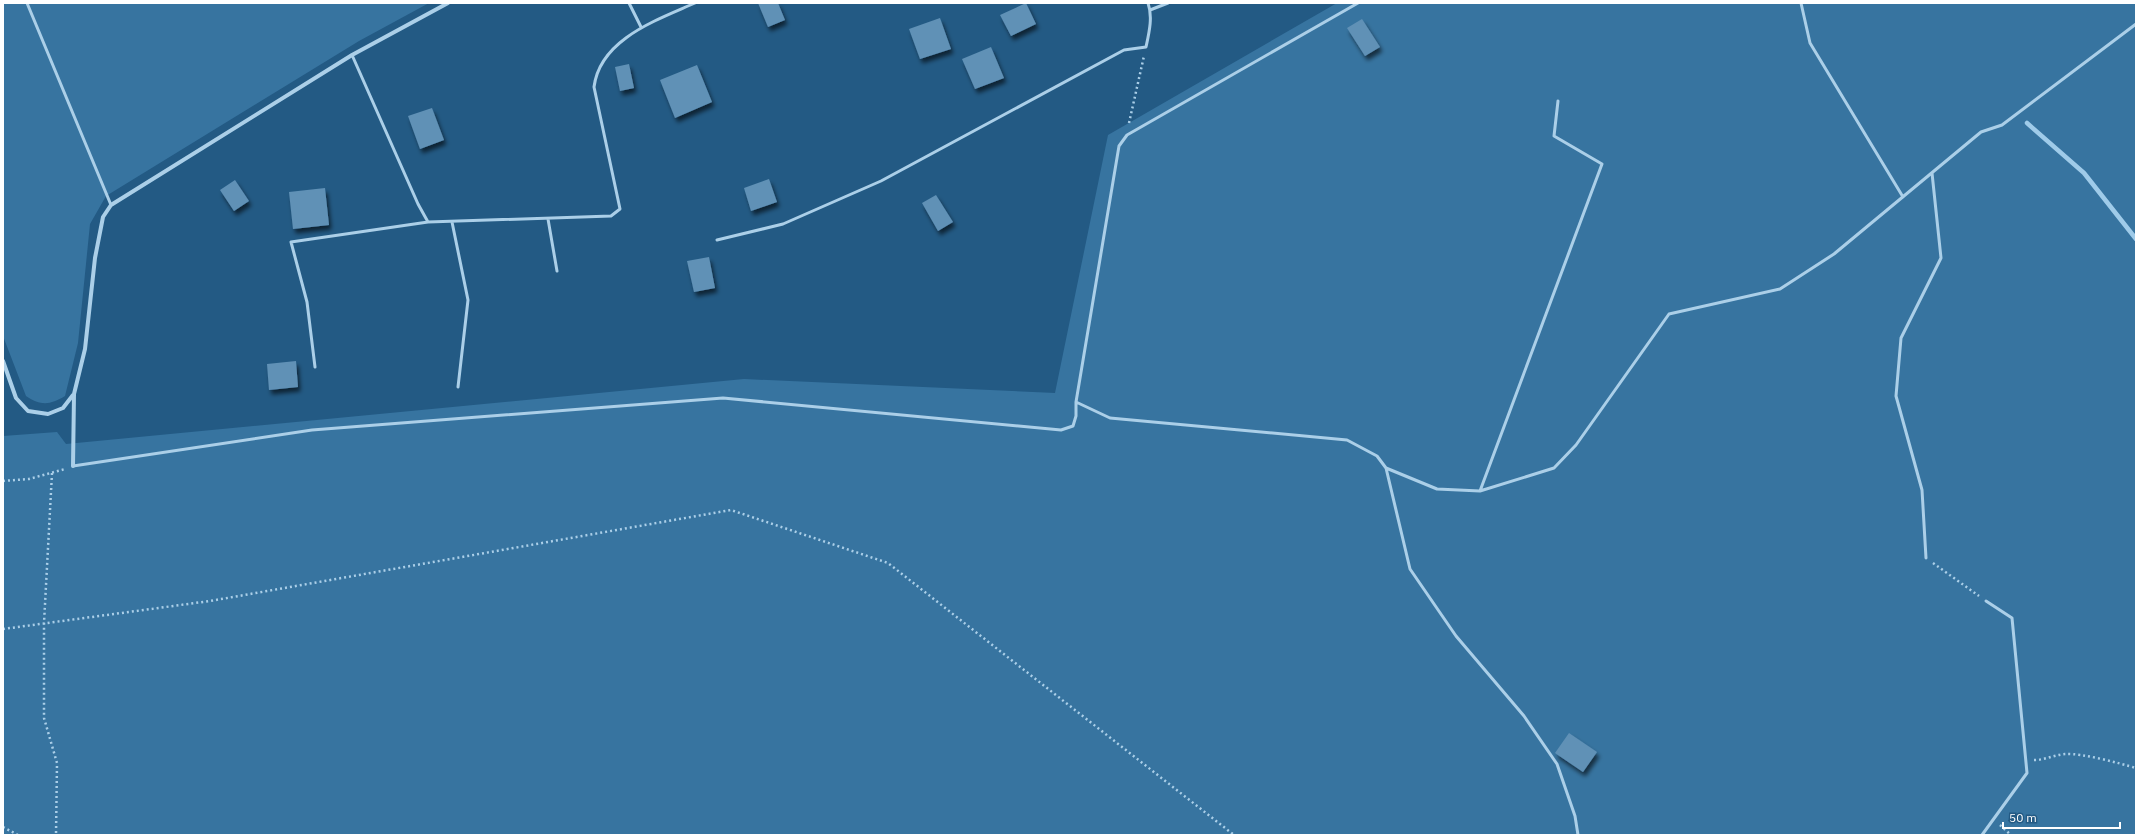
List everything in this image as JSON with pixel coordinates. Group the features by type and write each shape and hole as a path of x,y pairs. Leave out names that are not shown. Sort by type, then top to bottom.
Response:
{"street":[{"path":"73,466 74,394 85,349 98,244 103,217 111,205 352,55 448,3"},
{"path":"3,361 16,398 28,411 48,414 63,408 74,394"}],"lane":[{"path":"27,3 111,205"},
{"path":"629,3 641,27"},
{"path":"315,367 307,302 291,242 428,222 611,216 620,209 594,87 595,76 604,61 615,48 641,27 695,3"},
{"path":"718,240 783,224 881,181 1124,50 1146,47 1150,10 1148,3"},
{"path":"1150,10 1168,3"},
{"path":"73,466 312,430 723,398 1061,430 1073,426 1076,416 1076,402 1119,146 1127,135 1358,3"},
{"path":"1801,3 1810,43 1902,197"},
{"path":"1386,468 1437,490 1480,491 1554,468 1576,445 1669,314 1780,289 1834,254 1981,132 2002,125 2136,24"},
{"path":"352,55 414,197 428,222"},
{"path":"1480,491 1602,164 1554,136 1558,101"},
{"path":"1926,558 1922,490 1896,396 1900,338 1941,258 1932,173"},
{"path":"548,218 557,271"},
{"path":"452,222 468,300 458,387"},
{"path":"1076,402 1110,418 1347,440 1377,456 1386,468 1410,569 1456,636 1524,716 1556,764 1575,816 1578,835"},
{"path":"1982,835 2027,772 2012,618 1986,601"}],"path":[{"path":"1127,135 1146,47"},
{"path":"3,480 29,479 73,466"},
{"path":"52,473 44,623 44,718 57,763 56,835"},
{"path":"3,629 210,601 731,510 888,563 1234,835"},
{"path":"1926,558 1986,601"},
{"path":"2026,759 2042,760 2066,754 2108,761 2136,768"},
{"path":"1993,819 2011,835"},
{"path":"3,827 18,835"}],"shaded area":[{"path":"3,3 429,3 359,41 106,196 90,224 78,343 65,396 50,403 41,403 26,396 3,336"},
{"path":"1337,3 2136,3 2136,835 3,835 3,436 57,432 66,444 744,379 1055,393 1108,135"}],"building":[{"path":"758,3 778,3 785,20 768,27"},
{"path":"1026,3 1036,24 1011,36 1000,15"},
{"path":"940,18 951,49 920,59 909,29"},
{"path":"1362,19 1380,47 1365,56 1347,28"},
{"path":"991,47 1004,78 975,89 962,59"},
{"path":"629,64 634,88 620,91 615,67"},
{"path":"697,65 712,102 675,118 660,80"},
{"path":"432,108 444,140 420,149 408,116"},
{"path":"769,179 777,202 751,211 744,188"},
{"path":"235,180 249,201 234,211 220,190"},
{"path":"325,188 329,225 293,229 289,192"},
{"path":"936,195 953,222 938,231 922,203"},
{"path":"709,257 715,288 694,292 687,261"},
{"path":"296,361 298,387 269,390 267,364"},
{"path":"1569,733 1597,752 1583,772 1555,753"}],"waterway":[{"path":"2027,123 2084,173 2136,239"}]}
